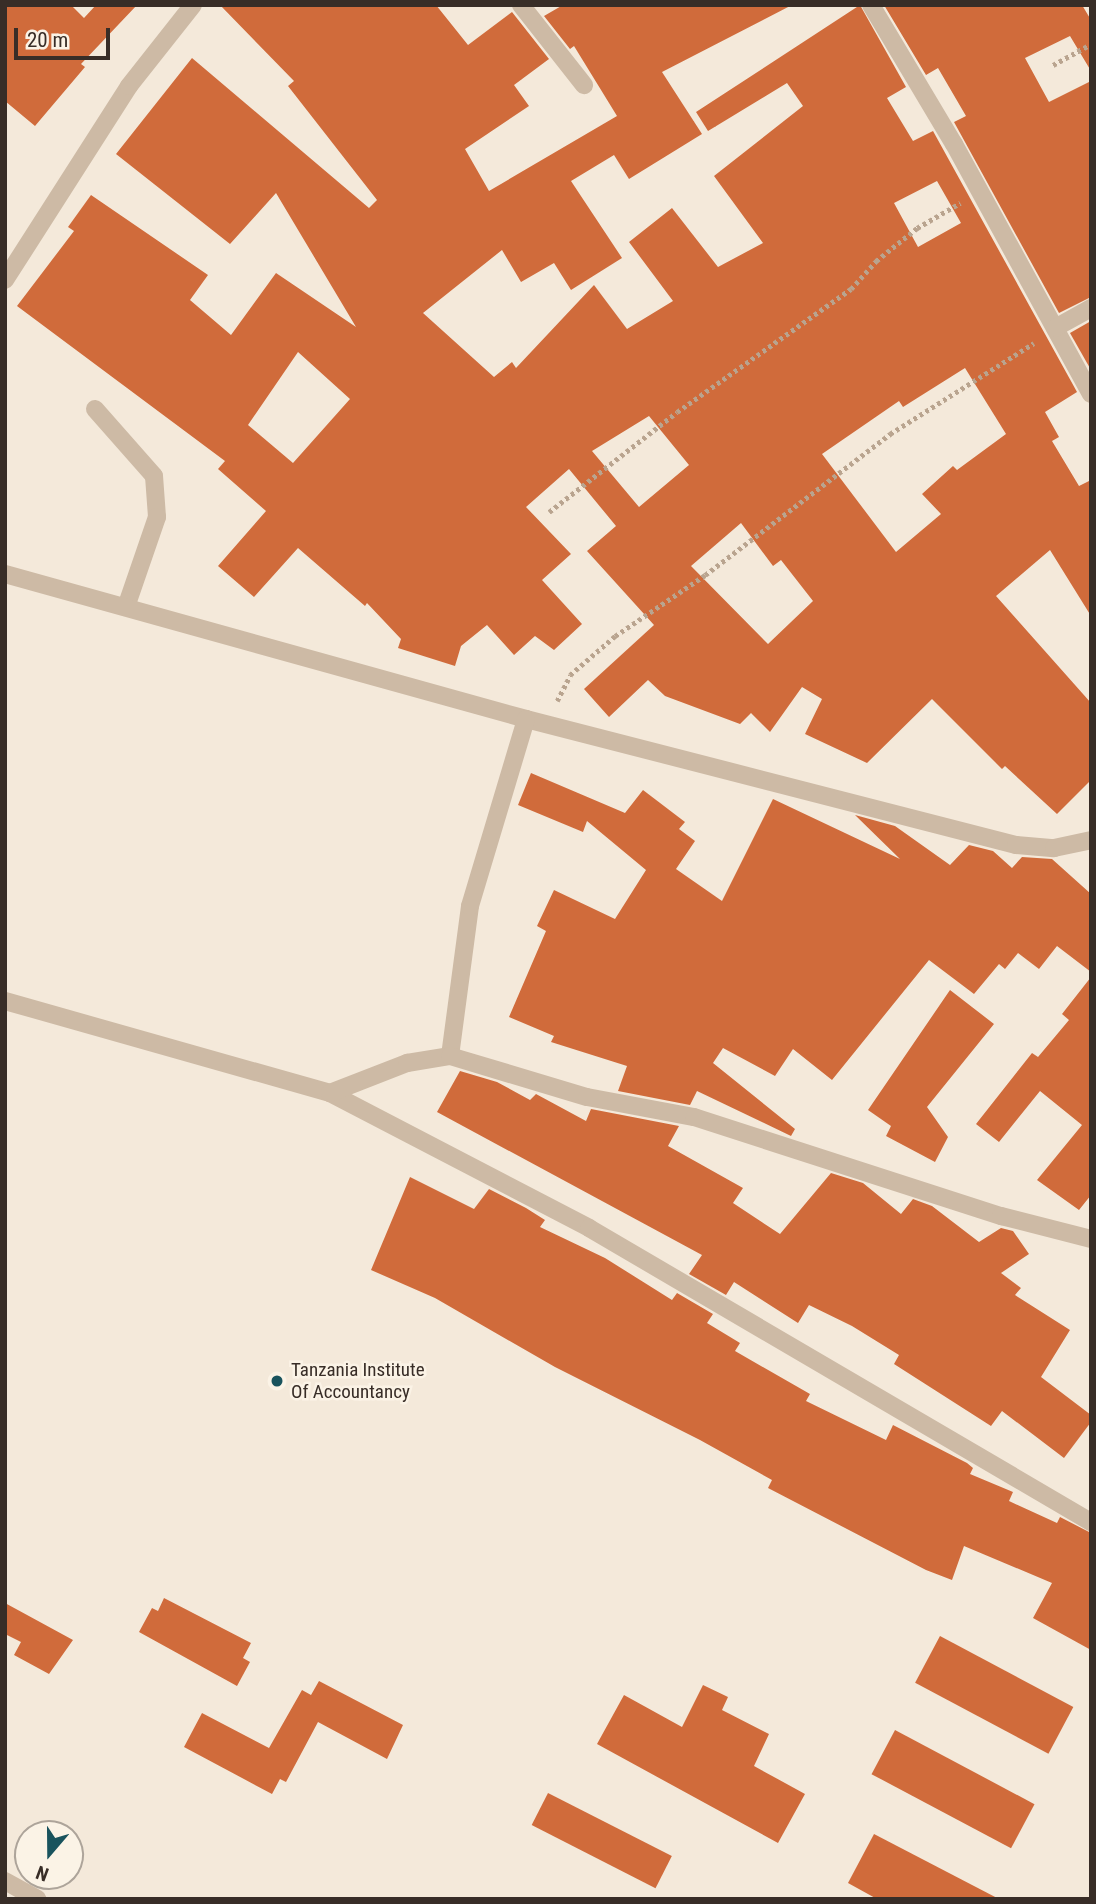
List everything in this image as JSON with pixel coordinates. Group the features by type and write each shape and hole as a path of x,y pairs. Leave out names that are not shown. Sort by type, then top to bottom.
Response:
{"street":[{"path":"5,280 129,86 193,5"},
{"path":"521,5 584,85"},
{"path":"871,5 1091,394"},
{"path":"1055,328 1091,308"},
{"path":"95,408 154,476 157,517 126,607"},
{"path":"5,574 526,719 547,722 1016,845 1054,848 1091,840"},
{"path":"450,1056 470,906 526,719"},
{"path":"5,1001 330,1093 589,1228 1091,1522"},
{"path":"330,1093 407,1063 450,1056 587,1097 694,1117 1001,1216 1091,1239"},
{"path":"5,1881 37,1899"}],"path":[{"path":"1053,65 1091,44"},
{"path":"549,512 677,412 851,289 876,261 917,228 979,192"},
{"path":"547,722 570,676 615,636 705,575 890,434 1055,328"}],"building":[{"path":"5,5 71,5 84,18 96,5 137,5 81,64 85,67 35,126 5,101"},
{"path":"220,5 436,5 468,45 512,12 549,59 514,85 529,106 465,149 489,191 617,116 574,46 570,49 544,16 563,5 792,5 662,72 702,134 629,179 614,155 571,181 622,258 571,290 554,263 521,282 502,250 423,313 494,377 512,362 516,368 594,285 627,329 673,301 629,242 672,208 718,267 763,243 714,176 803,106 787,83 708,131 696,112 860,5 906,87 887,98 913,141 933,131 1077,392 1045,412 1059,437 1052,441 1079,486 1091,480 1091,616 1050,550 996,596 1091,703 1091,780 1057,814 1005,766 1002,769 932,699 867,763 805,734 822,699 802,687 770,732 751,713 740,724 665,696 648,680 609,717 584,689 654,625 587,551 616,526 569,469 526,507 571,554 542,580 582,624 554,650 535,636 514,655 487,625 461,646 455,666 398,648 401,639 367,603 365,606 298,548 254,597 218,566 266,511 218,469 225,461 17,306 74,231 68,227 91,195 208,275 190,300 231,335 276,273 356,327 276,193 230,244 116,154 192,58 369,208 377,200 288,86 294,81","holes":["937,181 961,223 918,247 894,203","298,352 350,399 293,463 248,425","965,368 1006,434 957,470 953,466 922,494 941,514 896,552 822,454 899,401 903,407","649,416 689,465 639,507 592,451","741,523 773,566 781,560 813,601 768,644 691,566"]},
{"path":"884,5 1082,5 1091,20 1091,71 1070,36 1025,58 1049,102 1091,81 1091,297 1059,313 954,122 966,116 938,68 926,75"},
{"path":"1091,321 1091,370 1070,333"},
{"path":"531,773 625,813 643,790 685,822 679,829 695,841 676,869 722,901 773,799 900,859 855,815 895,826 950,865 969,845 993,851 1012,868 1022,857 1052,859 1091,894 1091,972 1057,946 1039,969 1018,953 1005,969 999,964 974,994 929,960 832,1080 793,1049 775,1076 723,1048 713,1063 795,1129 791,1136 697,1091 690,1105 618,1091 627,1066 551,1042 554,1036 509,1017 546,931 537,926 554,890 615,919 646,870 587,821 583,832 518,805"},
{"path":"1091,977 1091,1195 1079,1210 1037,1180 1082,1125 1040,1091 999,1142 976,1124 1032,1053 1038,1057 1069,1020 1062,1014"},
{"path":"950,990 994,1024 927,1107 948,1137 935,1162 886,1136 891,1126 868,1110"},
{"path":"460,1071 497,1082 530,1100 536,1094 586,1121 591,1109 679,1126 668,1146 743,1188 733,1203 780,1234 831,1173 863,1183 901,1214 913,1199 932,1206 979,1242 1001,1228 1013,1231 1029,1254 1001,1273 1021,1288 1015,1295 1070,1330 1041,1377 1091,1415 1091,1422 1064,1458 1002,1411 991,1426 894,1364 899,1355 852,1326 809,1305 798,1323 734,1282 726,1295 689,1274 702,1255 437,1112"},
{"path":"410,1177 474,1209 489,1189 526,1208 545,1220 540,1227 605,1258 672,1300 677,1293 713,1314 707,1323 740,1343 735,1351 810,1394 806,1401 886,1440 893,1425 967,1463 973,1468 970,1474 1013,1492 1009,1501 1057,1523 1060,1517 1091,1533 1091,1650 1033,1618 1052,1583 964,1546 952,1580 926,1570 768,1488 772,1480 700,1440 555,1367 435,1298 371,1270"},
{"path":"164,1598 251,1643 243,1658 250,1662 237,1686 139,1632 152,1608 158,1611"},
{"path":"5,1603 73,1640 49,1674 14,1655 21,1642 5,1634"},
{"path":"940,1636 1073,1707 1048,1754 915,1683"},
{"path":"319,1681 403,1725 387,1759 318,1722 286,1782 280,1779 272,1794 184,1747 202,1713 269,1748 302,1690 311,1695"},
{"path":"703,1685 728,1697 722,1710 769,1734 754,1766 805,1794 778,1843 597,1744 624,1695 682,1727"},
{"path":"895,1730 1035,1804 1011,1848 872,1774"},
{"path":"548,1793 672,1856 656,1888 532,1825"},
{"path":"874,1834 999,1899 877,1899 848,1883"}],"place":[{"name":"Tanzania Institute Of Accountancy","path":"277,1381"}]}
